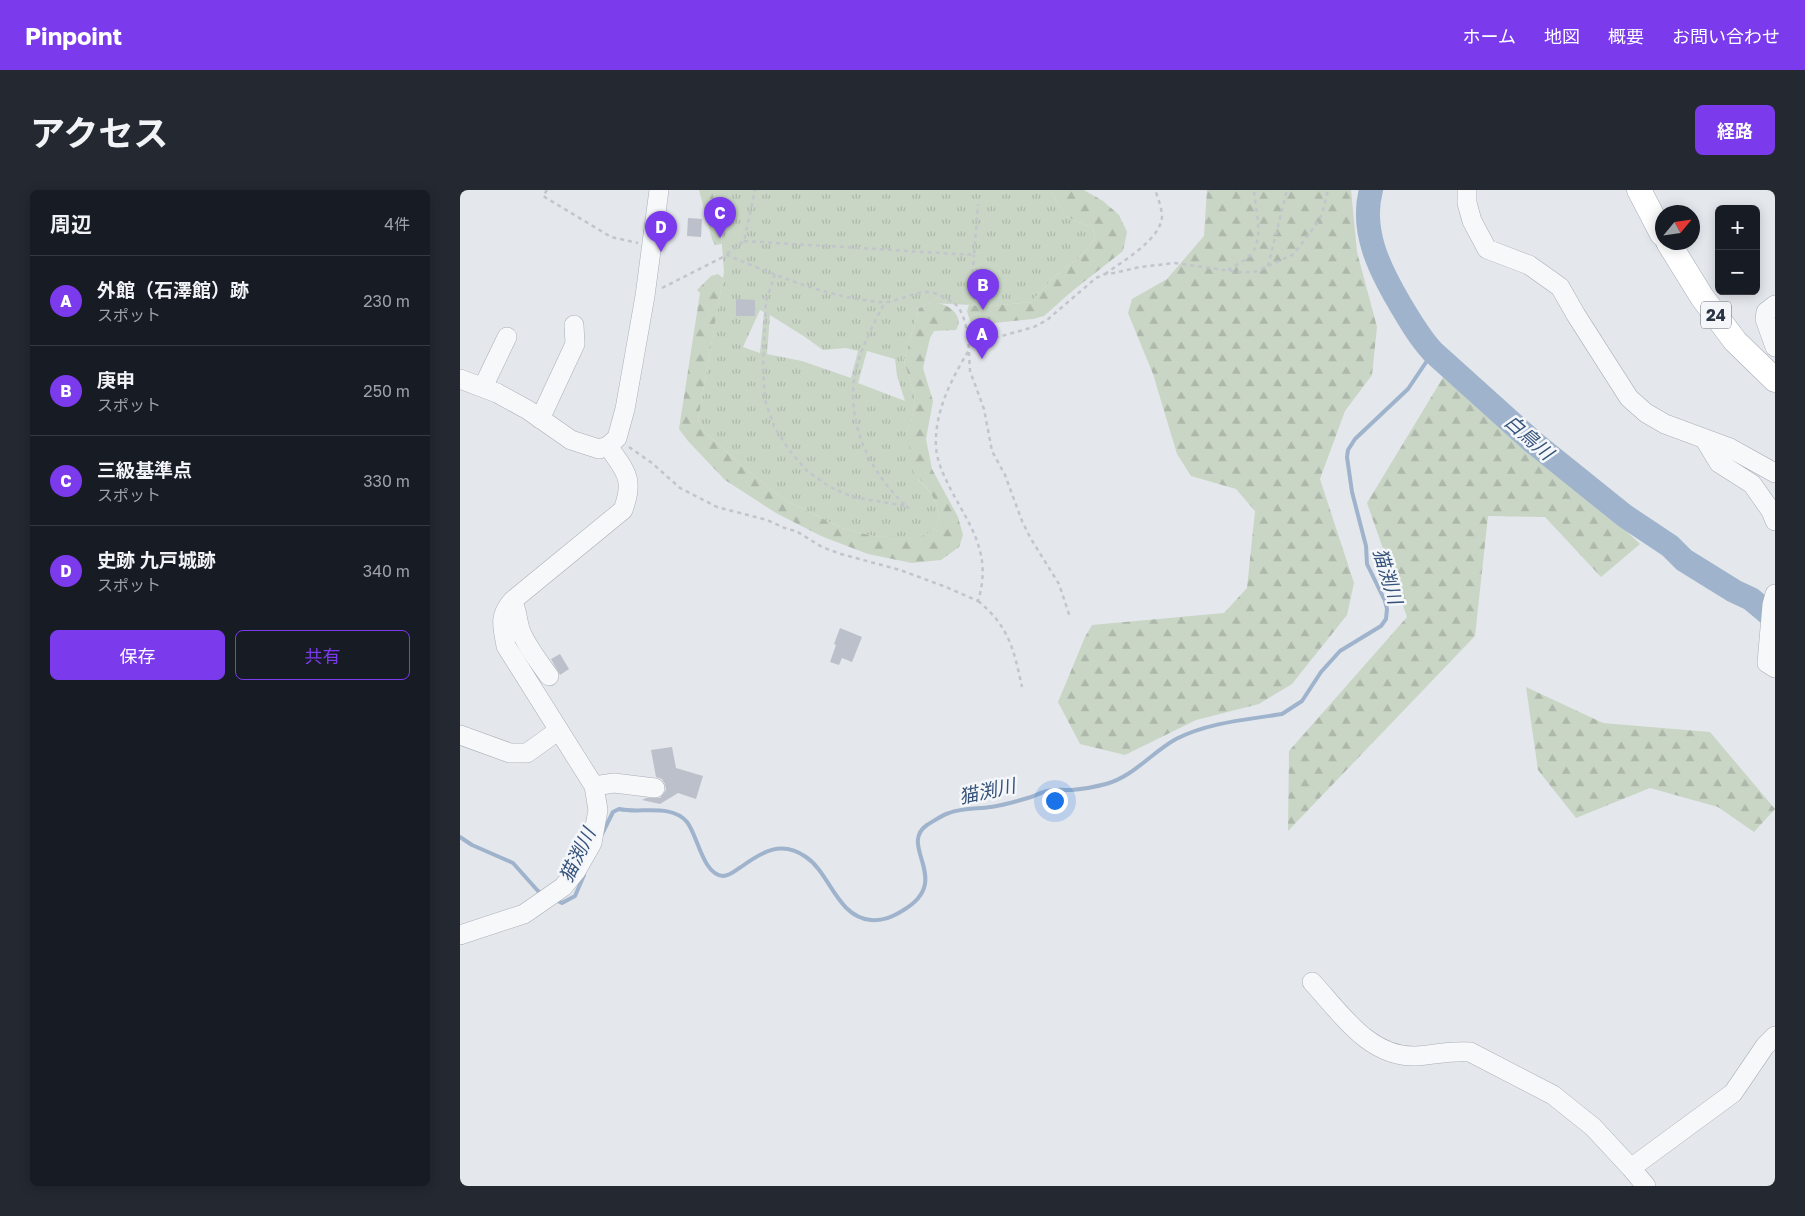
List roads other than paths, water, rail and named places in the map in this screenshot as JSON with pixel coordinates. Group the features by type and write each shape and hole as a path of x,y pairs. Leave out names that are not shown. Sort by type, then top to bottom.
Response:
{"main road":[{"path":"1639,190 1655,221"},
{"name":"24","path":"1673,250 1702,297 1735,341 1775,380"}],"street":[{"path":"460,379 497,393 528,410 571,440 599,449 612,442 625,409 645,296 659,190"},
{"path":"1467,190 1472,221 1487,249 1529,265 1560,287 1629,398 1646,413 1665,424 1730,448 1775,473"},
{"path":"1775,305 1766,312 1765,319 1775,347"},
{"path":"540,419 576,344 574,324"},
{"path":"483,387 507,337"},
{"path":"1705,440 1719,463 1752,484 1771,511 1775,521"},
{"path":"460,934 524,914 563,887 576,872 592,843 598,810 594,786 506,646 502,621 506,609 512,601 623,510 629,495 629,478 612,442"},
{"path":"1771,664 1773,600"},
{"path":"512,601 517,610 520,630 549,676"},
{"path":"460,735 510,753 527,753 559,730"},
{"path":"594,786 614,783 655,788"},
{"path":"1312,982 1365,1039 1379,1048 1402,1056 1416,1056 1455,1050 1470,1052 1553,1095 1593,1127 1646,1186"},
{"path":"1631,1168 1733,1093 1765,1046 1775,1036"}],"waterway":[{"name":"白鳥川","path":"1371,190 1368,220 1370,235 1379,264 1385,278 1419,335 1433,352 1533,442 1625,516 1670,546 1684,560 1734,591 1751,599 1775,619"},
{"name":"猫渕川","path":"602,834 613,812 619,809 655,810 673,813 687,822 706,862 716,874 723,876 733,873 765,852 781,848 789,849 806,857 814,864 850,911 859,917 871,920 883,919 902,911 917,900 924,888 925,876 918,843 919,833 927,825 944,815 959,810 1006,804 1050,790 1076,790 1106,784 1125,776 1167,745 1189,733 1228,722 1282,714 1302,701 1321,672 1340,651 1381,626 1386,619 1387,609 1385,601 1367,564 1366,546 1352,492 1347,457 1348,450 1355,439 1408,389 1433,352"},
{"name":"猫渕川","path":"460,837 472,845 513,863 538,891 544,894"},
{"name":"猫渕川","path":"554,899 562,903 575,896 584,875"}],"place":[{"name":"三級基準点","path":"720,238"},
{"name":"史跡 九戸城跡","path":"661,252"},
{"name":"庚申","path":"983,310"},
{"name":"外館（石澤館）跡","path":"982,359"}]}
